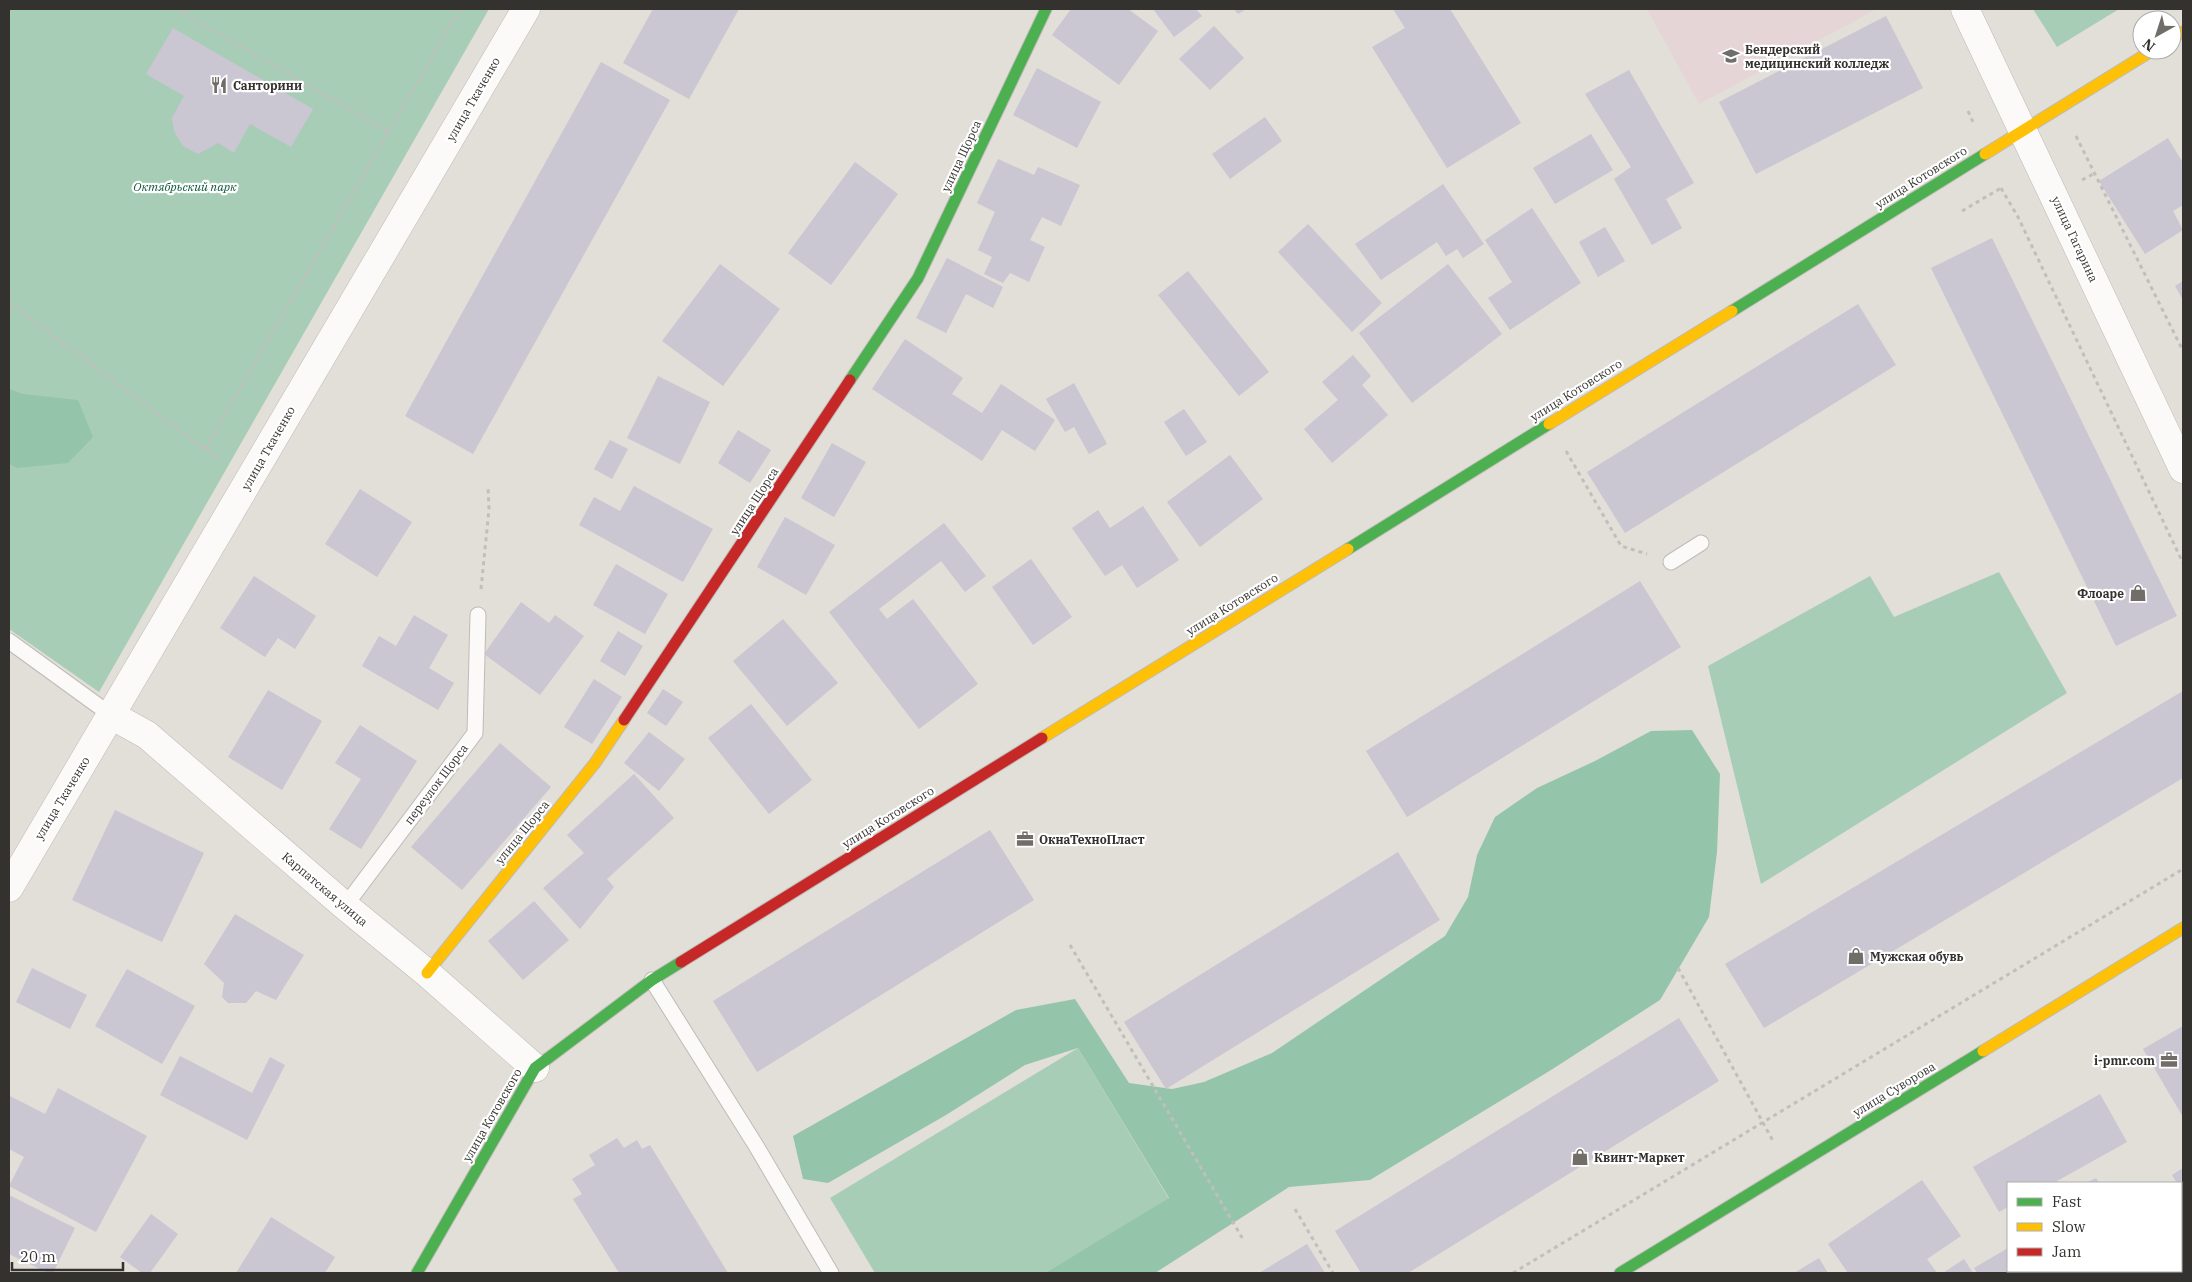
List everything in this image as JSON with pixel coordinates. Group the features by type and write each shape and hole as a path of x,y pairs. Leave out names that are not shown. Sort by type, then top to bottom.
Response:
{"main road":[{"name":"улица Щорса","path":"427,973 595,763 918,278 1046,9"},
{"name":"улица Котовского","path":"417,1273 535,1068 652,980 2137,60"},
{"name":"улица Суворова","path":"1620,1273 2183,928"}],"street":[{"name":"улица Ткаченко","path":"9,888 526,9"},
{"name":"улица Гагарина","path":"1965,9 2183,469"},
{"name":"Карпатская улица","path":"111,715 147,735 345,906 427,973 535,1068"}],"lane":[{"path":"1671,562 1701,543"},
{"name":"переулок Щорса","path":"345,906 475,732 478,615"},
{"path":"9,641 111,715"},
{"path":"652,980 755,1144 831,1273"}],"path":[{"path":"176,9 389,132"},
{"path":"9,303 205,449 460,9"},
{"path":"2061,106 2183,350"},
{"path":"1968,111 2001,188 2018,217 2183,563"},
{"path":"1564,447 1621,546 1671,562"},
{"path":"478,615 489,509 488,486"},
{"path":"1513,1273 2183,868"},
{"path":"1070,945 1244,1240"},
{"path":"1678,968 1789,1169"},
{"path":"1295,1209 1333,1273"}],"shaded area":[{"name":"Бендерский медицинский колледж","path":"1647,9 1877,9 1699,104"}],"green space":[{"name":"Октябрьский парк","path":"9,9 489,9 99,692 9,629"},
{"path":"2033,9 2119,9 2057,47"},
{"path":"9,389 23,394 78,400 93,437 68,463 17,468 9,464"},
{"path":"1999,572 2067,693 1761,884 1708,666 1870,576 1894,617"},
{"path":"1692,730 1720,774 1717,852 1709,917 1660,1000 1551,1070 1370,1180 1289,1187 1155,1273 1045,1273 1169,1198 1078,1048 1025,1065 946,1115 828,1183 803,1179 793,1136 1016,1010 1075,999 1129,1083 1172,1089 1204,1082 1272,1053 1445,936 1468,897 1477,855 1495,817 1537,788 1595,761 1651,731"},
{"path":"1078,1048 1169,1199 1045,1273 875,1273 830,1198"}],"building":[{"path":"653,9 739,9 689,99 623,63"},
{"path":"1071,9 1128,9 1158,31 1119,85 1052,35"},
{"path":"1153,9 1196,9 1202,16 1174,37"},
{"path":"1234,9 1246,9 1238,14"},
{"path":"1393,9 1450,9 1521,123 1447,168 1372,47 1405,28"},
{"path":"1886,16 1923,88 1756,174 1719,102"},
{"path":"1214,26 1244,58 1210,90 1179,59"},
{"name":"Санторини","path":"173,28 313,109 291,147 250,124 234,153 218,143 198,154 183,146 174,131 172,118 184,96 146,74"},
{"path":"601,62 670,100 473,454 405,416"},
{"path":"1037,68 1101,102 1077,148 1013,115"},
{"path":"1629,70 1694,183 1666,199 1682,228 1652,245 1614,179 1631,167 1585,94"},
{"path":"1265,117 1282,141 1230,179 1212,154"},
{"path":"1591,134 1613,170 1555,204 1533,168"},
{"path":"2168,138 2183,163 2183,205 2173,211 2183,230 2145,254 2099,181"},
{"path":"998,159 1034,175 1038,167 1080,185 1061,226 1042,217 1030,240 1045,247 1029,282 1010,273 1003,283 984,274 992,257 978,250 995,212 977,203"},
{"path":"855,162 898,194 831,285 788,253"},
{"path":"1443,184 1484,244 1463,258 1457,249 1446,256 1437,242 1381,280 1355,244"},
{"path":"1532,208 1581,283 1510,330 1488,298 1512,282 1485,240"},
{"path":"1308,224 1382,303 1352,332 1278,252"},
{"path":"1605,227 1625,261 1598,277 1579,242"},
{"path":"1992,238 2177,616 2116,646 1931,268"},
{"path":"947,258 1003,287 993,308 966,294 946,333 916,318"},
{"path":"720,264 780,309 723,386 662,341"},
{"path":"1448,264 1502,334 1412,403 1359,333"},
{"path":"1188,271 1269,372 1239,396 1158,295"},
{"path":"2183,281 2183,300 2175,286"},
{"path":"1858,304 1896,365 1625,533 1587,472"},
{"path":"905,339 963,378 952,394 982,413 1001,384 1055,420 1035,451 1002,430 982,461 872,389"},
{"path":"1353,355 1371,376 1362,385 1388,415 1332,463 1304,429 1338,400 1322,382"},
{"path":"658,376 710,402 680,464 627,438"},
{"path":"1074,383 1107,444 1089,454 1074,427 1065,432 1046,399"},
{"path":"1184,409 1207,442 1186,456 1164,422"},
{"path":"738,430 771,450 750,483 718,463"},
{"path":"610,440 628,449 612,479 594,469"},
{"path":"832,443 866,462 834,517 801,498"},
{"path":"1230,455 1263,499 1200,547 1167,502"},
{"path":"634,486 713,529 683,582 579,525 594,497 620,511"},
{"path":"360,489 412,522 377,577 325,544"},
{"path":"1143,506 1179,560 1137,588 1122,565 1105,576 1072,528 1098,510 1110,528"},
{"path":"785,517 835,545 806,595 757,567"},
{"path":"944,523 986,576 965,592 941,561 879,609 887,619 913,599 978,684 919,729 829,612"},
{"path":"1031,559 1072,617 1033,645 992,587"},
{"path":"616,564 668,594 645,634 593,605"},
{"path":"254,576 316,616 295,649 278,638 265,657 220,628"},
{"path":"1640,581 1681,647 1407,817 1366,751"},
{"path":"521,602 549,623 555,615 584,636 540,695 484,654"},
{"path":"414,615 448,635 429,668 454,683 438,710 362,666 379,636 396,646"},
{"path":"783,619 838,683 787,726 733,661"},
{"path":"618,631 643,646 625,676 600,661"},
{"path":"594,679 622,697 592,744 564,727"},
{"path":"663,689 683,702 666,726 647,713"},
{"path":"268,690 322,721 282,790 228,757"},
{"path":"2183,691 2183,778 1764,1028 1725,964"},
{"path":"751,704 812,780 769,814 708,738"},
{"path":"360,725 417,761 361,849 329,829 361,779 335,763"},
{"path":"649,732 685,759 659,791 624,763"},
{"path":"500,743 551,787 462,890 411,847"},
{"path":"634,774 674,818 607,879 614,887 580,929 543,888 584,853 567,835"},
{"path":"115,810 204,853 162,942 72,900"},
{"path":"990,830 1034,900 757,1072 713,1001"},
{"path":"1398,852 1440,920 1166,1089 1124,1022"},
{"path":"534,901 569,940 523,980 488,941"},
{"path":"235,914 304,955 276,1000 256,991 246,1003 228,1003 222,997 224,983 204,964"},
{"path":"32,968 87,995 70,1029 16,1002"},
{"path":"127,969 195,1006 162,1064 95,1026"},
{"path":"1679,1018 1719,1081 1408,1273 1361,1273 1335,1231"},
{"path":"2183,1026 2183,1117 2143,1049"},
{"path":"180,1056 252,1093 270,1057 285,1065 247,1140 160,1095"},
{"path":"58,1088 147,1136 96,1232 9,1186 24,1157 9,1149 10,1096 45,1114"},
{"path":"2100,1094 2127,1142 2058,1182 2007,1182 2007,1208 1999,1212 1973,1167"},
{"path":"617,1138 624,1148 637,1140 642,1149 650,1145 728,1273 619,1273 573,1199 582,1194 572,1179 595,1165 589,1155"},
{"path":"2183,1168 2183,1194 2182,1182 2176,1182 2172,1175"},
{"path":"2096,1178 2098,1182 2088,1182"},
{"path":"1922,1180 1961,1236 1927,1259 1937,1273 1848,1273 1828,1244"},
{"path":"9,1195 75,1228 53,1273 48,1273 9,1254"},
{"path":"151,1214 178,1234 150,1273 142,1273 120,1257"},
{"path":"271,1217 335,1257 325,1273 236,1273"},
{"path":"1307,1244 1325,1273 1259,1273"},
{"path":"2007,1249 2007,1272 2049,1273 1977,1273 1974,1268"},
{"path":"1819,1258 1828,1273 1794,1273"},
{"path":"1964,1259 1973,1273 1943,1273"}],"traffic: fast":[{"path":"850,380 918,278 1046,9"},
{"path":"1732,311 1985,154"},
{"path":"1348,549 1549,424"},
{"path":"417,1273 535,1068 652,980 681,962"},
{"path":"1620,1273 1983,1051"}],"traffic: slow":[{"path":"1985,154 2137,60"},
{"path":"1549,424 1732,311"},
{"path":"1042,738 1348,549"},
{"path":"427,973 595,763 624,720"},
{"path":"1983,1051 2183,928"}],"traffic: jam":[{"path":"624,720 850,380"},
{"path":"681,962 1042,738"}],"place":[{"name":"Бендерский медицинский колледж","path":"1731,56"},
{"name":"Санторини","path":"219,85"},
{"name":"Флоаре","path":"2138,593"},
{"name":"ОкнаТехноПласт","path":"1025,839"},
{"name":"Мужская обувь","path":"1856,956"},
{"name":"i-pmr.com","path":"2169,1060"},
{"name":"Квинт-Маркет","path":"1580,1157"}]}
